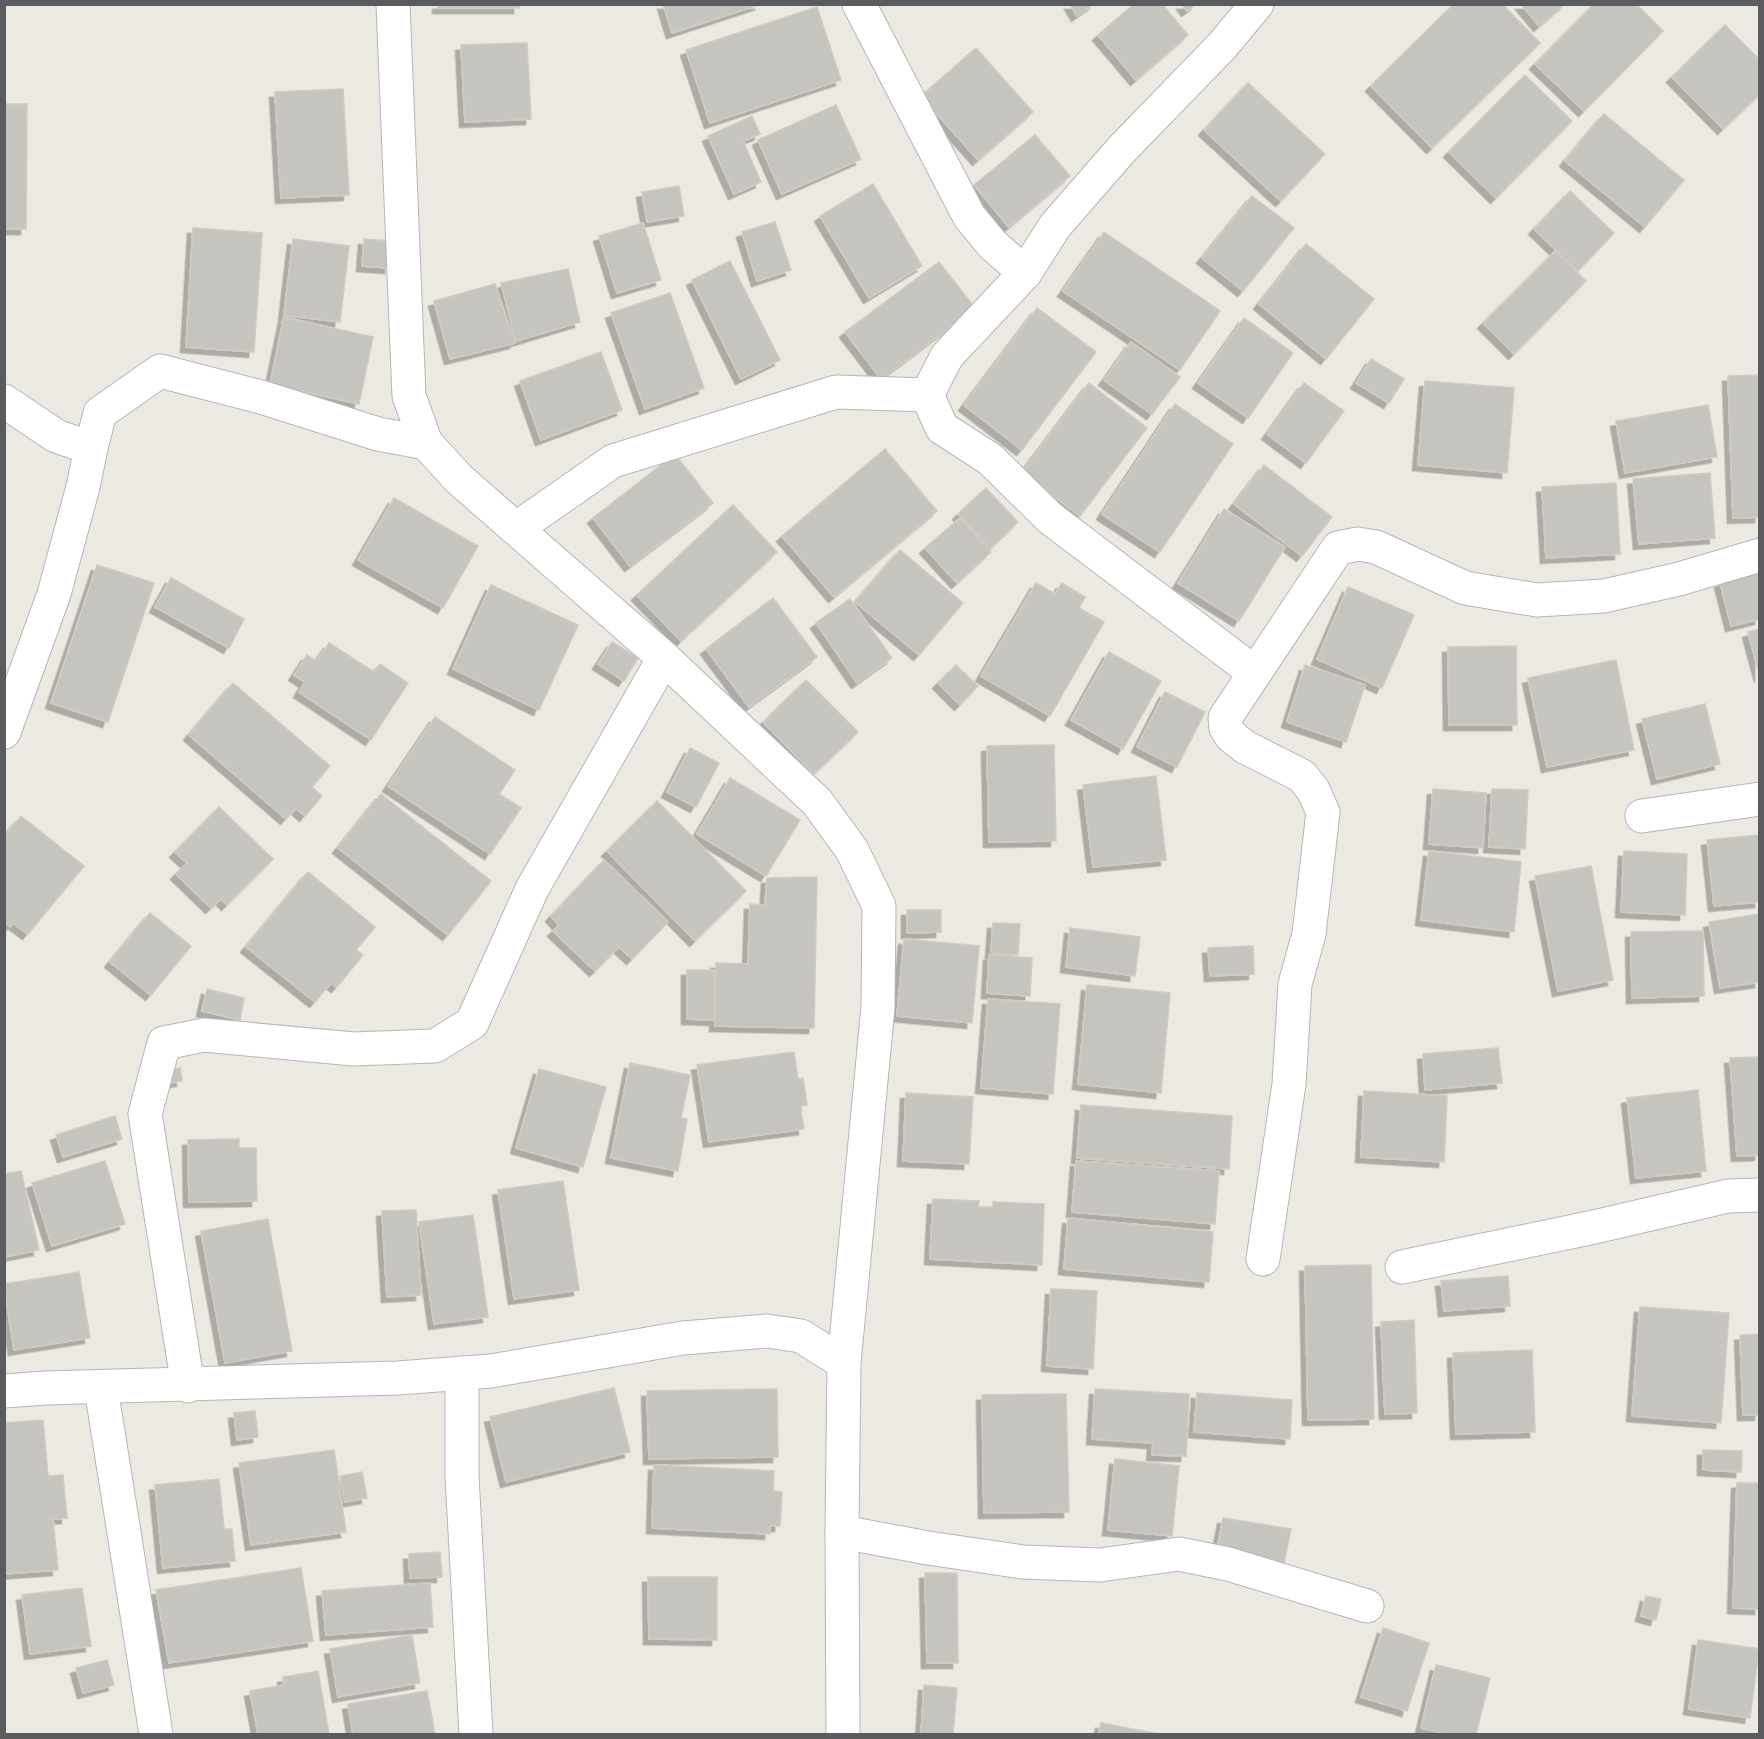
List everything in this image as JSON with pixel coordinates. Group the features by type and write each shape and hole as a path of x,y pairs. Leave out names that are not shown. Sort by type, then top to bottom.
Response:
{"street":[{"path":"393,4 410,396 426,443 459,479 664,658 817,802 852,850 879,906 878,1006 844,1363 843,1734"},
{"path":"859,4 969,216 992,244 1025,273"},
{"path":"927,395 947,356 1025,273 1062,218 1122,149 1222,46 1257,4"},
{"path":"4,732 54,594 100,413 160,371 261,397 378,434 426,443"},
{"path":"517,528 613,460 836,392 927,395"},
{"path":"927,395 942,428 990,459 1050,518 1255,673"},
{"path":"4,400 56,436 91,448"},
{"path":"1263,1259 1288,1084 1295,984 1309,934 1323,812 1313,790 1302,776 1245,747 1231,736 1226,728 1225,718 1338,548 1358,544 1376,547 1465,588 1537,600 1604,596 1679,579 1760,555"},
{"path":"188,1386 145,1114 164,1043 204,1035 353,1049 435,1046 472,1023 532,889 664,658"},
{"path":"1642,816 1760,799"},
{"path":"1402,1267 1728,1196 1760,1195"},
{"path":"4,1392 46,1388 188,1386 398,1378 490,1371 683,1338 767,1331 801,1336 844,1363"},
{"path":"462,1373 462,1476 476,1734"},
{"path":"101,1388 156,1734"},
{"path":"842,1532 1023,1562 1100,1565 1179,1554 1228,1564 1367,1606"}],"building":[{"path":"438,4 519,4 519,8 438,8"},
{"path":"663,4 761,4 672,33"},
{"path":"1070,4 1094,4 1077,16"},
{"path":"1134,4 1162,4 1188,35 1136,80 1098,35"},
{"path":"1182,4 1196,4 1187,11"},
{"path":"1454,4 1502,4 1540,43 1432,148 1371,86"},
{"path":"1521,4 1565,4 1539,26"},
{"path":"1594,4 1636,4 1663,31 1584,111 1535,64"},
{"path":"817,7 841,80 710,123 686,50"},
{"path":"1725,25 1760,60 1760,94 1723,129 1672,77"},
{"path":"527,43 531,119 465,122 461,45"},
{"path":"976,48 1033,112 978,160 921,96"},
{"path":"1525,75 1572,121 1496,198 1449,152"},
{"path":"1248,83 1325,154 1281,201 1204,130"},
{"path":"343,89 349,195 281,198 275,92"},
{"path":"4,104 27,104 26,229 4,229"},
{"path":"836,105 861,159 782,194 758,140"},
{"path":"1604,114 1684,180 1645,227 1565,161"},
{"path":"752,116 760,134 743,141 761,182 734,194 708,136"},
{"path":"1035,135 1070,176 1009,227 974,185"},
{"path":"873,184 922,266 869,298 820,216"},
{"path":"679,186 684,216 647,222 642,192"},
{"path":"1570,191 1614,233 1578,271 1534,229"},
{"path":"1252,196 1294,228 1243,291 1202,258"},
{"path":"775,222 791,270 757,281 742,232"},
{"path":"643,223 661,280 617,293 599,236"},
{"path":"193,228 262,233 254,352 186,347"},
{"path":"1104,232 1220,311 1180,370 1063,291"},
{"path":"293,239 349,246 340,322 284,315"},
{"path":"364,239 391,241 390,268 362,266"},
{"path":"1306,244 1374,299 1326,359 1259,304"},
{"path":"1555,251 1586,281 1514,354 1483,323"},
{"path":"730,261 780,360 741,379 692,280"},
{"path":"939,262 975,308 881,379 845,332"},
{"path":"568,269 580,322 516,341 501,283"},
{"path":"495,284 515,343 450,359 434,301"},
{"path":"670,293 704,388 645,409 611,313"},
{"path":"1037,308 1096,352 1022,450 964,405"},
{"path":"284,317 373,337 359,404 270,384"},
{"path":"1244,318 1293,353 1248,418 1198,383"},
{"path":"1131,342 1180,377 1152,414 1104,380"},
{"path":"601,352 622,410 541,440 520,381"},
{"path":"1371,359 1404,379 1389,403 1356,383"},
{"path":"1760,375 1760,517 1733,518 1728,376"},
{"path":"1425,381 1514,388 1507,473 1418,465"},
{"path":"1089,383 1147,428 1080,516 1022,472"},
{"path":"1304,383 1344,411 1306,463 1267,434"},
{"path":"1175,404 1233,444 1160,552 1102,514"},
{"path":"1708,405 1717,457 1625,473 1616,421"},
{"path":"885,449 937,511 834,597 782,536"},
{"path":"675,454 713,503 630,566 593,518"},
{"path":"1264,465 1332,517 1302,556 1234,504"},
{"path":"1710,473 1715,538 1639,544 1633,479"},
{"path":"1616,483 1620,554 1546,558 1542,487"},
{"path":"986,488 1018,522 991,548 958,514"},
{"path":"394,498 478,546 443,608 358,560"},
{"path":"733,505 777,552 681,641 637,595"},
{"path":"1224,509 1285,547 1239,621 1178,583"},
{"path":"960,518 991,552 957,583 925,548"},
{"path":"900,550 963,603 919,655 855,602"},
{"path":"97,565 154,583 108,722 51,703"},
{"path":"1760,572 1760,619 1731,626 1720,582"},
{"path":"171,578 244,619 229,648 155,607"},
{"path":"1036,583 1055,594 1062,583 1085,597 1079,608 1104,622 1050,716 981,676"},
{"path":"491,585 578,625 539,710 453,669"},
{"path":"1348,587 1414,615 1382,688 1317,659"},
{"path":"773,598 817,657 749,707 706,649"},
{"path":"850,599 892,658 857,683 816,623"},
{"path":"1760,629 1760,677 1748,632"},
{"path":"612,642 638,658 624,681 598,664"},
{"path":"329,643 374,672 380,664 408,683 371,740 299,692 305,682 294,675 307,655 316,661"},
{"path":"1516,646 1517,725 1449,725 1448,647"},
{"path":"1109,652 1161,681 1123,749 1071,720"},
{"path":"1616,660 1634,750 1547,767 1528,678"},
{"path":"956,665 978,686 960,705 938,683"},
{"path":"1305,665 1365,685 1346,742 1287,722"},
{"path":"806,680 858,732 814,774 763,722"},
{"path":"233,683 330,766 312,787 322,796 305,816 296,808 286,819 189,735"},
{"path":"1165,692 1205,712 1177,767 1137,747"},
{"path":"1705,704 1720,764 1657,779 1642,719"},
{"path":"435,717 515,770 499,794 521,808 490,854 388,786"},
{"path":"1054,745 1056,841 989,842 987,746"},
{"path":"690,748 719,763 696,807 667,792"},
{"path":"1156,776 1166,860 1093,867 1083,785"},
{"path":"730,778 800,820 766,876 697,834"},
{"path":"1433,789 1486,793 1483,848 1429,844"},
{"path":"1492,789 1528,790 1525,849 1489,847"},
{"path":"381,794 491,881 448,935 338,848"},
{"path":"657,801 746,891 695,941 607,851"},
{"path":"219,807 273,859 227,905 221,899 211,908 176,874 187,863 175,852"},
{"path":"21,816 84,866 28,934 13,923 10,927 4,922 4,837"},
{"path":"1760,835 1760,902 1714,906 1707,840"},
{"path":"1429,851 1521,862 1514,932 1421,920"},
{"path":"1624,851 1687,854 1685,915 1621,912"},
{"path":"604,860 668,922 632,959 619,947 595,971 553,931 559,925 551,916"},
{"path":"1591,866 1613,980 1558,991 1535,876"},
{"path":"308,872 375,927 356,950 363,955 337,987 331,983 315,1002 246,947"},
{"path":"817,877 814,1028 715,1026 716,963 748,964 750,904 765,905 767,878"},
{"path":"907,910 941,910 941,932 907,933"},
{"path":"150,913 191,946 151,995 110,962"},
{"path":"1760,914 1760,982 1720,988 1709,922"},
{"path":"993,923 1020,924 1018,955 991,953"},
{"path":"1070,928 1140,937 1135,976 1066,967"},
{"path":"1703,931 1704,996 1632,998 1631,932"},
{"path":"904,939 979,946 972,1023 897,1016"},
{"path":"1253,946 1254,974 1210,976 1208,948"},
{"path":"989,955 1032,958 1030,996 987,993"},
{"path":"687,970 714,970 714,1020 687,1019"},
{"path":"1087,985 1170,993 1161,1093 1078,1084"},
{"path":"207,989 244,998 240,1020 202,1011"},
{"path":"988,999 1060,1004 1053,1094 981,1088"},
{"path":"1498,1048 1502,1083 1425,1090 1423,1054"},
{"path":"794,1052 798,1079 803,1078 807,1105 800,1106 804,1129 709,1142 697,1065"},
{"path":"1760,1057 1760,1155 1737,1156 1730,1058"},
{"path":"630,1063 690,1075 681,1118 687,1119 678,1171 611,1158"},
{"path":"180,1068 182,1081 170,1083 168,1071"},
{"path":"539,1069 606,1087 583,1167 516,1148"},
{"path":"1698,1090 1706,1171 1636,1178 1627,1098"},
{"path":"1364,1091 1447,1096 1444,1162 1361,1157"},
{"path":"906,1093 973,1097 969,1164 903,1161"},
{"path":"1081,1105 1232,1116 1229,1169 1077,1158"},
{"path":"115,1116 122,1139 63,1157 56,1135"},
{"path":"239,1139 239,1148 256,1148 257,1201 189,1202 188,1140"},
{"path":"105,1161 125,1224 52,1246 32,1183"},
{"path":"1076,1161 1219,1171 1215,1224 1072,1212"},
{"path":"21,1171 39,1250 4,1257 4,1174"},
{"path":"563,1181 579,1290 514,1299 498,1190"},
{"path":"933,1199 979,1201 978,1207 993,1207 993,1202 1044,1204 1042,1265 930,1259"},
{"path":"416,1210 421,1295 387,1297 382,1211"},
{"path":"473,1215 488,1317 434,1324 419,1222"},
{"path":"1068,1218 1213,1232 1209,1282 1064,1269"},
{"path":"268,1219 292,1351 225,1363 201,1231"},
{"path":"1371,1265 1374,1419 1308,1420 1305,1266"},
{"path":"79,1272 90,1338 14,1350 4,1284"},
{"path":"1508,1276 1510,1306 1444,1311 1441,1281"},
{"path":"1051,1289 1097,1291 1093,1369 1047,1366"},
{"path":"1640,1307 1729,1313 1721,1423 1632,1416"},
{"path":"1414,1320 1417,1413 1385,1414 1381,1322"},
{"path":"1760,1334 1760,1415 1743,1415 1740,1335"},
{"path":"1532,1350 1535,1432 1456,1434 1453,1353"},
{"path":"614,1388 630,1452 506,1482 490,1417"},
{"path":"777,1389 778,1457 649,1459 647,1391"},
{"path":"1095,1389 1189,1394 1186,1456 1152,1455 1153,1443 1092,1439"},
{"path":"1197,1393 1292,1400 1290,1439 1194,1432"},
{"path":"1066,1394 1069,1512 984,1513 982,1395"},
{"path":"255,1411 258,1437 237,1440 234,1413"},
{"path":"43,1420 48,1476 63,1475 67,1518 53,1519 58,1570 4,1574 4,1423"},
{"path":"334,1450 346,1532 251,1545 239,1463"},
{"path":"1703,1450 1742,1451 1741,1472 1703,1470"},
{"path":"1115,1459 1179,1466 1172,1536 1108,1530"},
{"path":"654,1465 774,1471 773,1491 782,1492 780,1526 770,1526 770,1534 652,1528"},
{"path":"362,1472 367,1498 345,1502 340,1476"},
{"path":"219,1479 224,1529 232,1529 235,1561 163,1568 155,1485"},
{"path":"1737,1483 1760,1483 1760,1609 1733,1608"},
{"path":"1223,1518 1291,1529 1283,1568 1216,1556"},
{"path":"440,1552 442,1577 410,1578 409,1554"},
{"path":"301,1568 313,1641 169,1663 156,1590"},
{"path":"925,1573 957,1573 958,1663 927,1663"},
{"path":"648,1577 717,1577 717,1640 649,1639"},
{"path":"430,1583 433,1627 326,1635 322,1591"},
{"path":"82,1588 91,1646 30,1654 22,1595"},
{"path":"1646,1596 1661,1599 1656,1620 1641,1616"},
{"path":"1383,1628 1429,1643 1407,1711 1361,1697"},
{"path":"412,1635 420,1683 338,1697 330,1649"},
{"path":"1698,1640 1759,1649 1750,1718 1689,1709"},
{"path":"107,1660 114,1685 83,1693 76,1668"},
{"path":"1436,1665 1490,1678 1476,1734 1447,1734 1421,1728"},
{"path":"318,1671 329,1734 258,1734 250,1691 284,1685 283,1677"},
{"path":"924,1685 957,1688 953,1734 921,1734"},
{"path":"427,1691 435,1734 353,1734 348,1704"},
{"path":"1101,1723 1159,1734 1099,1734"}]}
